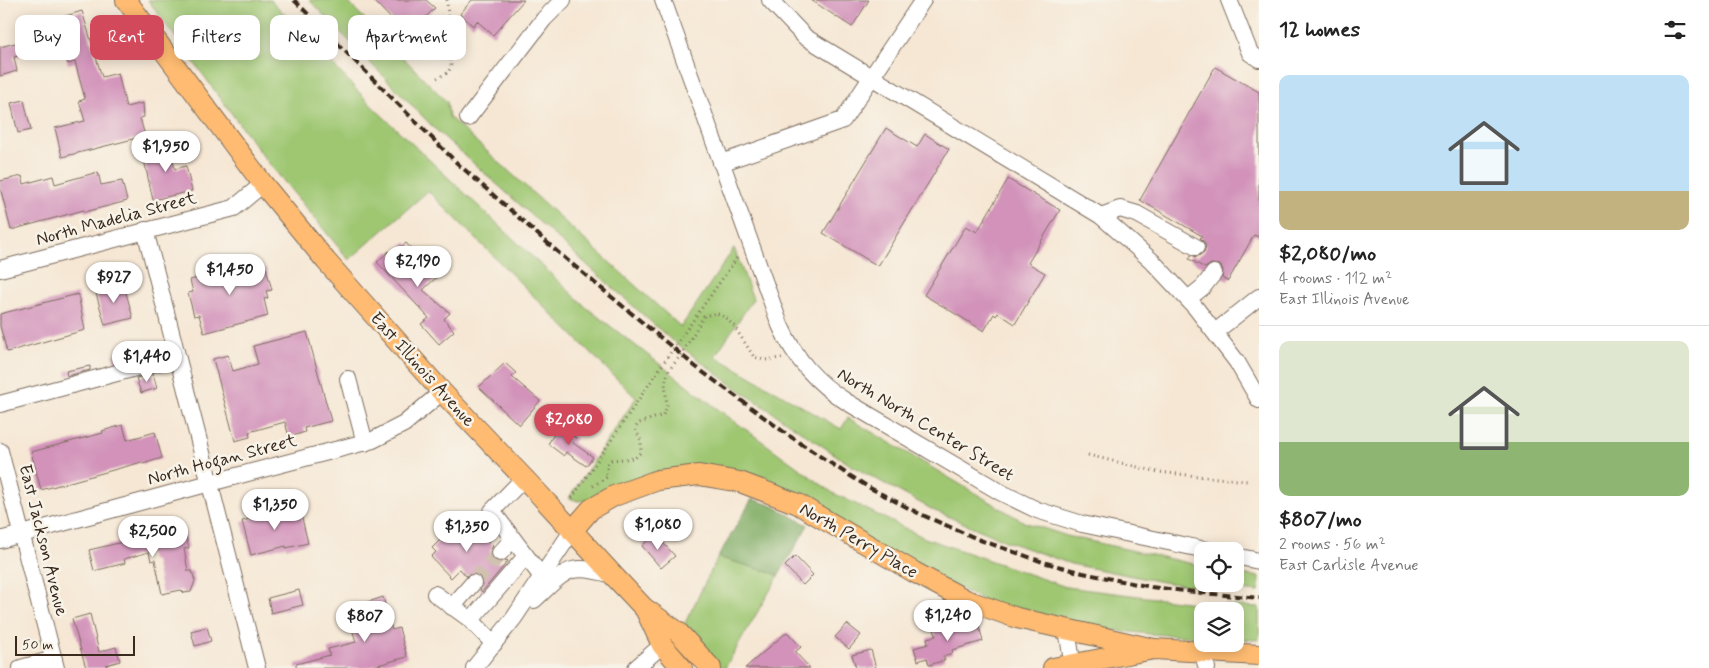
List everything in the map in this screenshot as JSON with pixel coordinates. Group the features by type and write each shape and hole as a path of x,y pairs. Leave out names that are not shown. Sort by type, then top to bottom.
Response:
{"main road":[{"name":"East Illinois Avenue","path":"126,0 263,184 326,261 442,392 524,478 572,532 644,608 678,632 711,668"},
{"name":"North Perry Place","path":"572,532 591,509 614,496 658,480 699,475 740,482 798,504 966,600 1018,618 1154,650"},
{"name":"East Illinois Avenue","path":"644,608 662,645 682,668"},
{"path":"1053,668 1073,666 1154,650 1204,660 1259,655"}],"street":[{"path":"468,118 544,19 563,0"},
{"name":"North North Center Street","path":"664,0 780,325 794,352 816,380 831,393 1020,502 1082,524 1194,547"},
{"path":"770,0 805,37 1101,216 1152,260 1188,299 1237,362 1259,400"},
{"path":"722,163 842,120 923,0"},
{"path":"1230,0 1250,53 1259,58"},
{"name":"North Madelia Street","path":"0,269 234,208 263,184"},
{"path":"1101,216 1120,209 1138,214 1196,246"},
{"path":"145,230 257,668"},
{"path":"1188,299 1214,273"},
{"path":"1215,332 1259,297"},
{"path":"0,404 177,357"},
{"path":"348,379 365,443"},
{"name":"North Hogan Street","path":"0,540 210,482 365,443 404,424 442,392"},
{"name":"East Jackson Avenue","path":"0,451 55,664"},
{"path":"524,478 492,511 542,577"},
{"path":"474,668 514,618 572,532"},
{"path":"500,553 513,539"},
{"path":"471,620 526,556"},
{"path":"1244,558 1259,561"},
{"path":"514,618 560,575 573,569 590,569 613,575"},
{"path":"452,606 473,583"},
{"path":"435,594 471,620 494,644"},
{"path":"1067,629 1073,666"},
{"path":"636,668 662,645"},
{"path":"21,668 55,664"}],"path":[{"path":"437,78 448,73 451,66 447,0"},
{"path":"572,498 749,240"},
{"path":"590,489 607,477 607,465 611,460 635,458 641,452 641,441 635,428 639,422 663,415 667,408 665,382 669,370 681,355 704,316 716,313 725,318 734,326 754,357 765,360 779,359 794,352"},
{"path":"1088,455 1158,472 1247,482"}],"green space":[{"path":"148,0 271,0 285,15 270,15 270,60 328,60 374,108 587,308 719,410 833,493 925,538 1066,587 1194,603 1194,637 1081,627 995,606 724,473 588,500 578,501 569,498 636,398 428,191 349,260 263,156 192,60 260,60 260,15 174,15 174,35 164,22 164,15 159,15"},
{"path":"309,0 346,0 361,15 348,15 348,40 338,30 338,15 324,15"},
{"path":"368,60 405,60 447,102 449,117 681,327 734,248 753,299 715,356 841,429 848,418 1024,522 1067,536 1194,564 1194,586 1168,583 1071,564 1006,541 935,511 852,466 738,389 669,338 435,129"},
{"path":"752,499 773,506 808,525 779,575 718,557"},
{"path":"718,557 779,575 725,668 717,668 682,629"},
{"path":"1244,574 1259,577 1259,592 1244,591"},
{"path":"1244,606 1259,607 1259,640 1244,639"}],"building":[{"path":"373,0 426,0 435,8 428,15 388,15"},
{"path":"472,0 524,0 493,35 477,21 473,26 466,20 466,15 460,14"},
{"path":"811,0 869,0 852,27"},
{"path":"82,11 90,37 90,60 97,60 102,77 118,73 126,107 143,103 144,117 140,118 145,136 62,157 55,128 85,121 79,101 85,99 75,62 68,64 67,60 80,60 80,15 69,15"},
{"path":"15,43 14,57 17,71 0,76 0,47"},
{"path":"1215,67 1259,92 1259,237 1254,235 1228,281 1222,278 1223,270 1220,265 1211,264 1205,268 1189,259 1191,255 1197,257 1204,252 1206,246 1200,238 1202,236 1140,200"},
{"path":"24,100 31,130 18,133 11,103"},
{"path":"886,128 917,147 925,134 949,149 878,266 823,233"},
{"path":"167,137 175,169 186,166 192,191 153,200 144,160 157,156 153,141"},
{"path":"98,172 101,185 122,181 127,201 85,212 84,210 11,230 0,181 22,176 24,184 53,176 55,184"},
{"path":"1008,179 1060,210 1028,263 1045,273 1015,324 998,313 996,316 994,314 984,331 924,295 966,226 977,232"},
{"path":"406,243 438,276 423,290 450,313 444,319 454,331 439,344 421,324 429,318 377,262 389,251 392,255"},
{"path":"254,259 255,265 260,264 261,270 266,268 272,290 266,291 268,298 264,299 268,316 204,333 199,315 194,316 188,293 193,292 190,280 205,276 204,272"},
{"path":"123,282 133,318 105,325 95,290"},
{"path":"78,294 85,330 7,352 0,326 0,314"},
{"path":"307,332 331,421 304,428 305,432 289,437 285,422 249,432 250,437 235,441 213,359 228,355 233,371 258,364 253,346"},
{"path":"136,348 138,357 116,363 113,355"},
{"path":"505,363 516,373 512,377 540,401 519,425 479,387"},
{"path":"90,366 90,370 67,376 66,371"},
{"path":"153,374 157,388 141,393 136,378"},
{"path":"123,425 127,440 155,432 162,458 41,490 31,452 103,433 102,431"},
{"path":"559,426 576,438 573,443 593,457 586,466 566,452 564,456 548,444"},
{"path":"299,506 308,543 286,548 286,546 251,555 242,521"},
{"path":"465,515 490,540 488,541 493,546 490,551 493,560 498,563 508,561 482,592 480,590 483,580 479,575 474,573 466,576 460,569 451,578 431,557 436,552 432,548"},
{"path":"178,529 179,531 184,530 189,548 184,549 188,571 192,571 195,581 191,592 184,593 181,590 162,594 155,560 151,561 149,552 124,559 125,563 94,571 89,550"},
{"path":"655,534 675,556 661,568 642,546"},
{"path":"795,556 813,575 803,585 785,566"},
{"path":"299,590 303,605 271,613 268,598"},
{"path":"383,597 392,630 399,628 407,657 367,668 296,668 296,664 330,655 328,649 356,642 349,618 368,612 365,603"},
{"path":"90,614 99,652 116,647 120,661 106,665 107,668 86,668 72,619"},
{"path":"962,621 965,630 979,626 983,641 952,650 953,653 943,656 945,660 929,665 927,658 918,661 914,648 928,644 927,638 936,636 934,629"},
{"path":"847,624 861,635 849,649 835,637"},
{"path":"207,627 211,641 195,646 191,631"},
{"path":"787,632 801,647 795,652 810,668 745,668"},
{"path":"871,650 876,668 856,668 852,655"}],"tunnel":[{"path":"473,583 500,553"}],"railway":[{"path":"294,0 457,163 560,254 696,367 788,435 844,472 920,514 980,540 1043,562 1083,573 1151,587 1259,598"}]}
